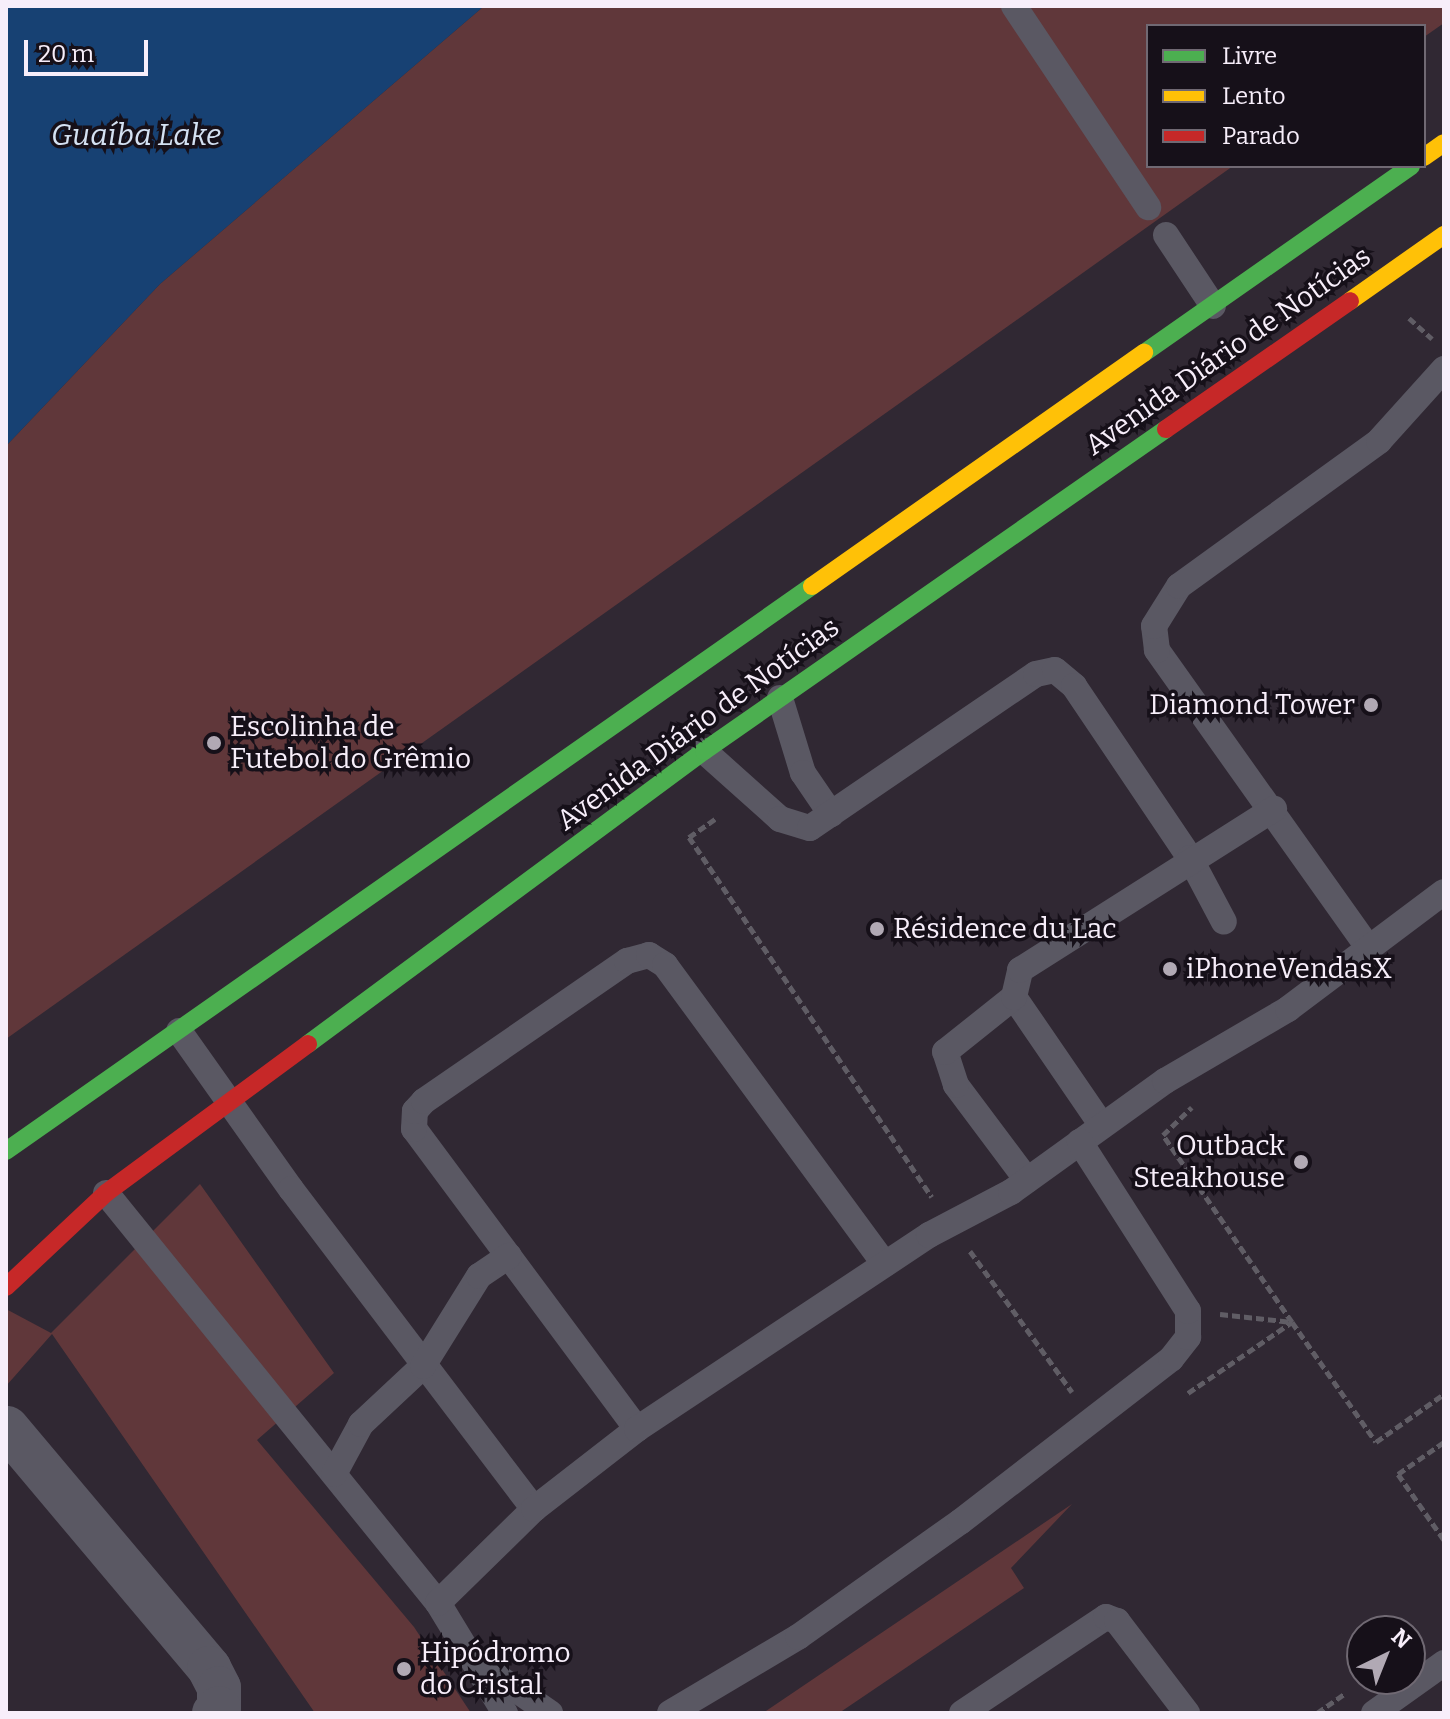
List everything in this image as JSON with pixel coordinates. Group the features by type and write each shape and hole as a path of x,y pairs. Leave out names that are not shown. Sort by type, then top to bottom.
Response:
{"main road":[{"path":"1426,156 1444,143"},
{"name":"Avenida Diário de Notícias","path":"6,1151 1408,168"},
{"name":"Avenida Diário de Notícias","path":"6,1287 106,1193 704,751 1444,235"}],"street":[{"path":"7,1428 209,1668 219,1688 219,1708 214,1713"}],"lane":[{"path":"1014,6 1148,207"},
{"path":"1166,235 1213,306"},
{"path":"1370,950 1274,809 1157,650 1154,626 1179,586 1379,441 1444,369"},
{"path":"704,751 780,819 810,828 1036,674 1055,670 1074,686 1190,858 1224,922"},
{"path":"780,698 803,773 831,814"},
{"path":"1019,1186 956,1085 945,1052 1014,997 1020,970 1190,858 1274,809"},
{"path":"438,1603 534,1509 637,1429 885,1264 1019,1186 1101,1124 1288,1009 1444,892"},
{"path":"637,1429 414,1129 415,1111 627,961 649,955 665,965 885,1264"},
{"path":"1014,997 1101,1124"},
{"path":"179,1031 227,1101 423,1366 534,1509"},
{"path":"670,1713 798,1637 1041,1462 1171,1359 1188,1337 1188,1311 1080,1142"},
{"path":"106,1193 438,1603 505,1713"},
{"path":"334,1474 361,1424 423,1366 479,1276 509,1256"},
{"path":"962,1713 1106,1617 1117,1621 1187,1713"},
{"path":"472,1660 550,1713"},
{"path":"1374,1713 1444,1663"}],"path":[{"path":"1409,318 1435,342"},
{"path":"1188,1311 1292,1322 1376,1442 1444,1394"},
{"path":"1444,1442 1398,1474 1444,1540"}],"shaded area":[{"name":"Escolinha de Futebol do Grêmio","path":"484,6 1444,6 1444,23 1426,36 1426,24 1146,24 1146,168 1230,168 6,1039 6,446 160,284"},
{"path":"200,1184 334,1373 257,1440 414,1627 471,1713 315,1713 52,1334 6,1386 6,1309 51,1333"},
{"path":"1072,1504 1011,1568 1024,1588 839,1713 763,1713"}],"water":[{"name":"Guaíba Lake","path":"6,6 484,6 160,284 6,446"}],"traffic: fast":[{"path":"1144,353 1408,168"},
{"path":"308,1044 704,751 1166,429"},
{"path":"6,1151 812,586"}],"traffic: slow":[{"path":"1426,156 1444,143"},
{"path":"1350,301 1444,235"},
{"path":"812,586 1144,353"}],"traffic: jam":[{"path":"1166,429 1350,301"},
{"path":"6,1287 106,1193 308,1044"}],"place":[{"name":"Diamond Tower","path":"1371,705"},
{"name":"Escolinha de Futebol do Grêmio","path":"214,743"},
{"name":"Résidence du Lac","path":"877,929"},
{"name":"iPhoneVendasX","path":"1170,969"},
{"name":"Outback Steakhouse","path":"1301,1162"},
{"name":"Hipódromo do Cristal","path":"404,1669"}]}
